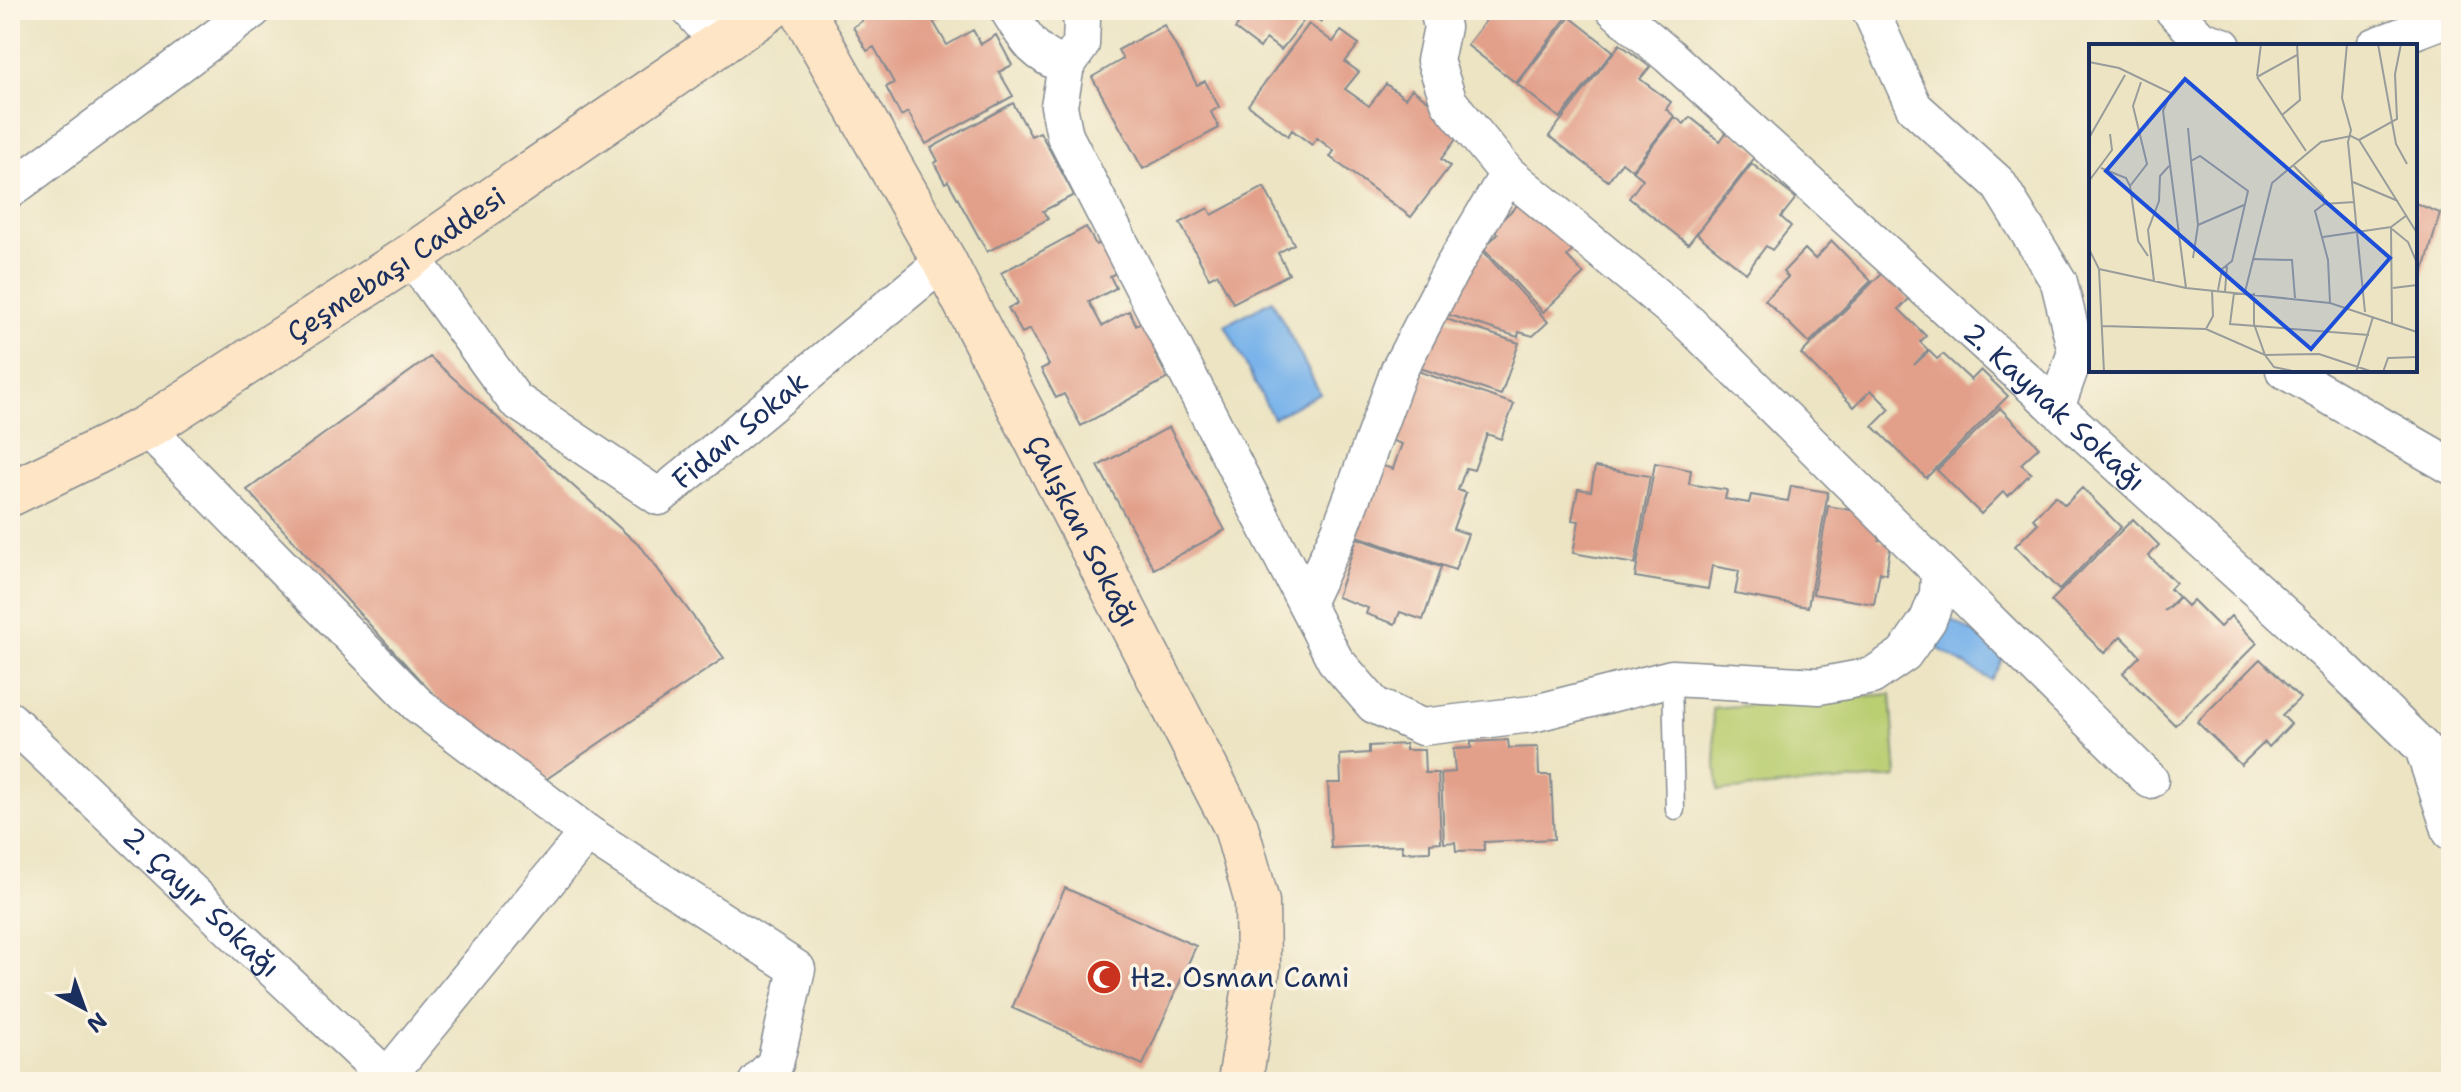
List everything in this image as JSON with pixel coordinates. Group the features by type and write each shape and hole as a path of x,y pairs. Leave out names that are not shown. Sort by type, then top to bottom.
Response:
{"main road":[{"name":"Çeşmebaşı Caddesi","path":"10,494 146,428 411,256 768,10"},
{"name":"Çalışkan Sokağı","path":"802,10 944,261 1236,827 1257,902 1258,941 1258,967 1240,1082"}],"street":[{"path":"10,190 253,10"},
{"path":"690,10 719,43"},
{"path":"1008,10 1030,45 1046,59 1066,66"},
{"path":"1077,10 1082,19 1081,45 1066,66 1059,106 1065,136 1335,660 1374,705 1422,727 1532,714 1672,678 1819,686 1872,676 1904,654 1928,620 1938,594 1939,571"},
{"path":"1438,10 1442,27 1435,61 1449,102 1508,174 1690,324 2150,780"},
{"name":"2. Kaynak Sokağı","path":"1615,10 2325,652 2423,748 2451,832"},
{"path":"1870,10 1914,107 1998,183 2059,282 2076,352 2056,408"},
{"path":"2173,10 2208,44"},
{"path":"2380,44 2451,17"},
{"path":"1307,601 1340,530 1399,370 1451,270 1508,174"},
{"name":"Fidan Sokak","path":"411,256 515,400 659,497 944,261"},
{"path":"2287,372 2451,466"},
{"path":"146,428 418,705 587,833 797,969 776,1076"},
{"name":"2. Çayır Sokağı","path":"10,720 387,1080"},
{"path":"387,1080 587,833"}],"lane":[{"path":"1672,678 1675,810"}],"green space":[{"path":"1891,694 1897,777 1718,791 1712,708"}],"water":[{"path":"1272,300 1320,393 1273,418 1225,325"},
{"path":"1950,619 2007,652 1991,680 1934,646"}],"building":[{"path":"856,10 953,10 933,21 947,45 973,30 981,44 996,35 1012,65 999,72 1013,96 926,144 908,112 901,116 886,87 894,83 874,47 867,51 853,27 862,21"},
{"path":"1226,10 1330,10 1321,22 1309,14 1281,50 1266,39 1260,48 1235,29 1241,21"},
{"path":"1486,10 1566,10 1570,13 1516,83 1467,45 1487,19 1482,15"},
{"path":"2258,10 2290,10 2290,12 2265,15"},
{"path":"1570,17 1613,51 1560,118 1517,84"},
{"path":"1309,24 1333,42 1341,31 1359,44 1345,62 1359,72 1345,89 1369,106 1386,84 1405,98 1412,89 1440,110 1436,116 1460,134 1441,159 1450,166 1411,217 1330,157 1334,151 1317,138 1312,145 1292,130 1288,136 1248,105"},
{"path":"1164,25 1197,85 1205,81 1219,107 1211,112 1219,128 1143,169 1092,77 1123,59 1118,50"},
{"path":"1620,44 1650,67 1640,79 1671,102 1666,109 1674,116 1632,170 1622,162 1608,181 1549,136"},
{"path":"1013,103 1031,136 1040,132 1074,195 1043,211 1048,219 987,252 948,181 945,183 934,163 938,161 931,148"},
{"path":"1675,117 1684,124 1690,117 1720,141 1729,129 1759,152 1688,244 1629,198 1643,179 1633,171"},
{"path":"1752,164 1796,198 1781,217 1791,226 1772,250 1766,246 1746,273 1697,234"},
{"path":"1264,187 1294,244 1278,253 1289,274 1233,303 1217,274 1209,278 1180,223 1208,208 1212,215"},
{"path":"1523,200 1577,247 1567,256 1584,274 1543,312 1483,248 1498,234 1492,229"},
{"path":"2417,204 2440,213 2417,295"},
{"path":"1086,227 1096,245 1109,238 1125,268 1110,276 1116,288 1089,302 1102,326 1129,311 1136,325 1152,317 1167,347 1155,354 1168,378 1081,426 1064,394 1056,398 1041,369 1049,365 1030,329 1022,333 1008,308 1018,303 1001,273"},
{"path":"1832,241 1871,281 1809,343 1765,300 1788,277 1783,272 1805,249 1815,259"},
{"path":"1480,248 1548,322 1533,336 1519,332 1518,337 1440,312"},
{"path":"1883,272 1909,299 1899,309 1926,336 1920,342 1928,350 1914,365 1929,351 1937,359 1943,354 1971,380 1981,370 2008,396 1926,478 1873,426 1890,409 1871,390 1854,407 1801,354"},
{"path":"1437,316 1519,343 1501,395 1420,368"},
{"path":"430,357 642,548 724,658 545,780 439,701 247,490"},
{"path":"1403,366 1514,404 1501,439 1487,434 1474,470 1466,468 1458,490 1466,493 1453,529 1468,534 1455,570 1346,532 1370,462 1393,469 1402,444 1379,436"},
{"path":"2000,408 2039,447 2021,464 2031,473 2008,496 2004,491 1981,514 1937,470"},
{"path":"1169,427 1225,530 1154,569 1098,466"},
{"path":"1655,463 1691,470 1689,484 1727,490 1725,499 1749,503 1751,495 1788,501 1791,486 1828,492 1808,607 1735,594 1739,571 1712,566 1708,589 1635,577"},
{"path":"1595,467 1650,476 1635,564 1573,553 1579,521 1572,520 1578,489 1591,491"},
{"path":"2082,488 2121,527 2059,590 2015,546 2038,523 2033,519 2055,496 2065,505"},
{"path":"1828,506 1883,516 1879,540 1891,542 1886,574 1880,572 1874,604 1813,594"},
{"path":"2133,519 2159,545 2149,556 2176,583 2170,589 2178,597 2164,611 2179,598 2187,606 2193,600 2220,627 2231,616 2257,643 2175,725 2123,673 2140,656 2121,636 2104,653 2051,601"},
{"path":"1357,538 1441,567 1423,620 1400,612 1395,624 1366,614 1368,608 1337,597"},
{"path":"2260,659 2300,698 2282,715 2291,724 2269,747 2265,742 2241,765 2197,722"},
{"path":"1508,740 1509,748 1538,747 1539,775 1551,775 1554,839 1484,842 1484,850 1456,851 1455,842 1444,843 1441,773 1455,772 1453,749 1471,748 1471,742"},
{"path":"1406,744 1406,750 1424,750 1425,773 1438,773 1441,842 1430,843 1430,851 1402,852 1402,845 1331,848 1328,783 1341,783 1340,755 1369,753 1369,746"},
{"name":"Hz. Osman Cami","path":"1065,888 1196,946 1143,1065 1012,1008"}],"place":[{"name":"Hz. Osman Cami","path":"1104,977"}]}
